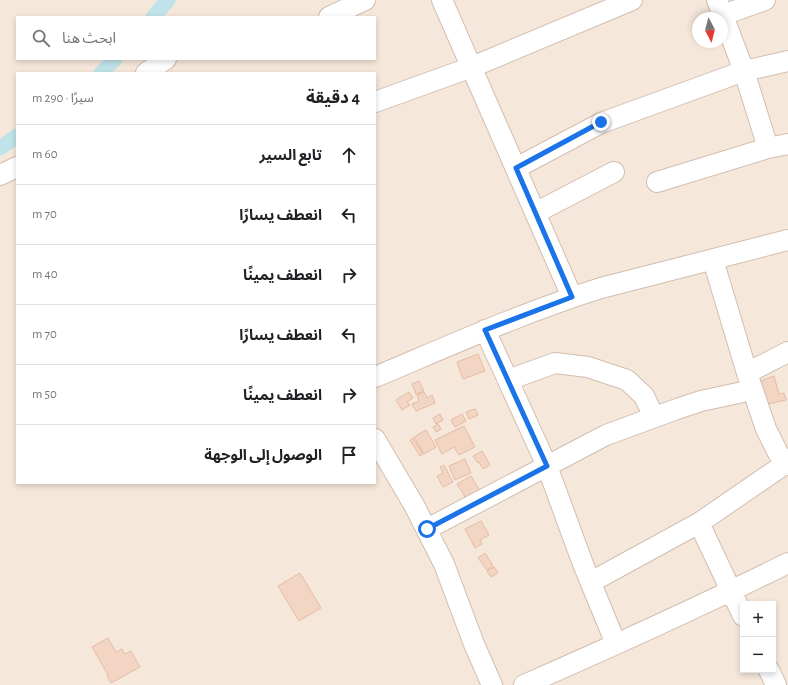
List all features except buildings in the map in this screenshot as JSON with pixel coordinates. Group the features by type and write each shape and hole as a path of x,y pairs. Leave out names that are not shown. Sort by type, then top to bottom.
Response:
{"street":[{"path":"331,16 365,0"},
{"path":"442,0 572,297"},
{"path":"376,102 472,67 632,0"},
{"path":"765,0 720,7 744,71 768,148"},
{"path":"147,72 165,60"},
{"path":"516,168 601,122 744,71 788,61"},
{"path":"657,182 768,148 788,144"},
{"path":"0,175 16,167"},
{"path":"535,212 614,172"},
{"path":"376,377 485,330 572,297 601,288 788,240"},
{"path":"591,582 699,523 788,463 778,453 772,442 749,381 713,260"},
{"path":"485,330 547,466 583,564 616,644"},
{"path":"427,529 606,435 701,401 749,381 788,352"},
{"path":"508,380 556,363 588,367 627,380 644,396 654,417"},
{"path":"376,441 427,529 444,564 474,644 492,685"},
{"path":"699,523 740,610"},
{"path":"524,685 731,591 788,563"}],"shaded area":[{"path":"0,0 788,0 788,685 0,685"}],"waterway":[{"path":"154,16 168,0"},
{"path":"102,72 114,60"},
{"path":"0,148 16,137"}],"route":[{"path":"427,529 547,466 485,330 572,297 516,168 601,122"}]}
